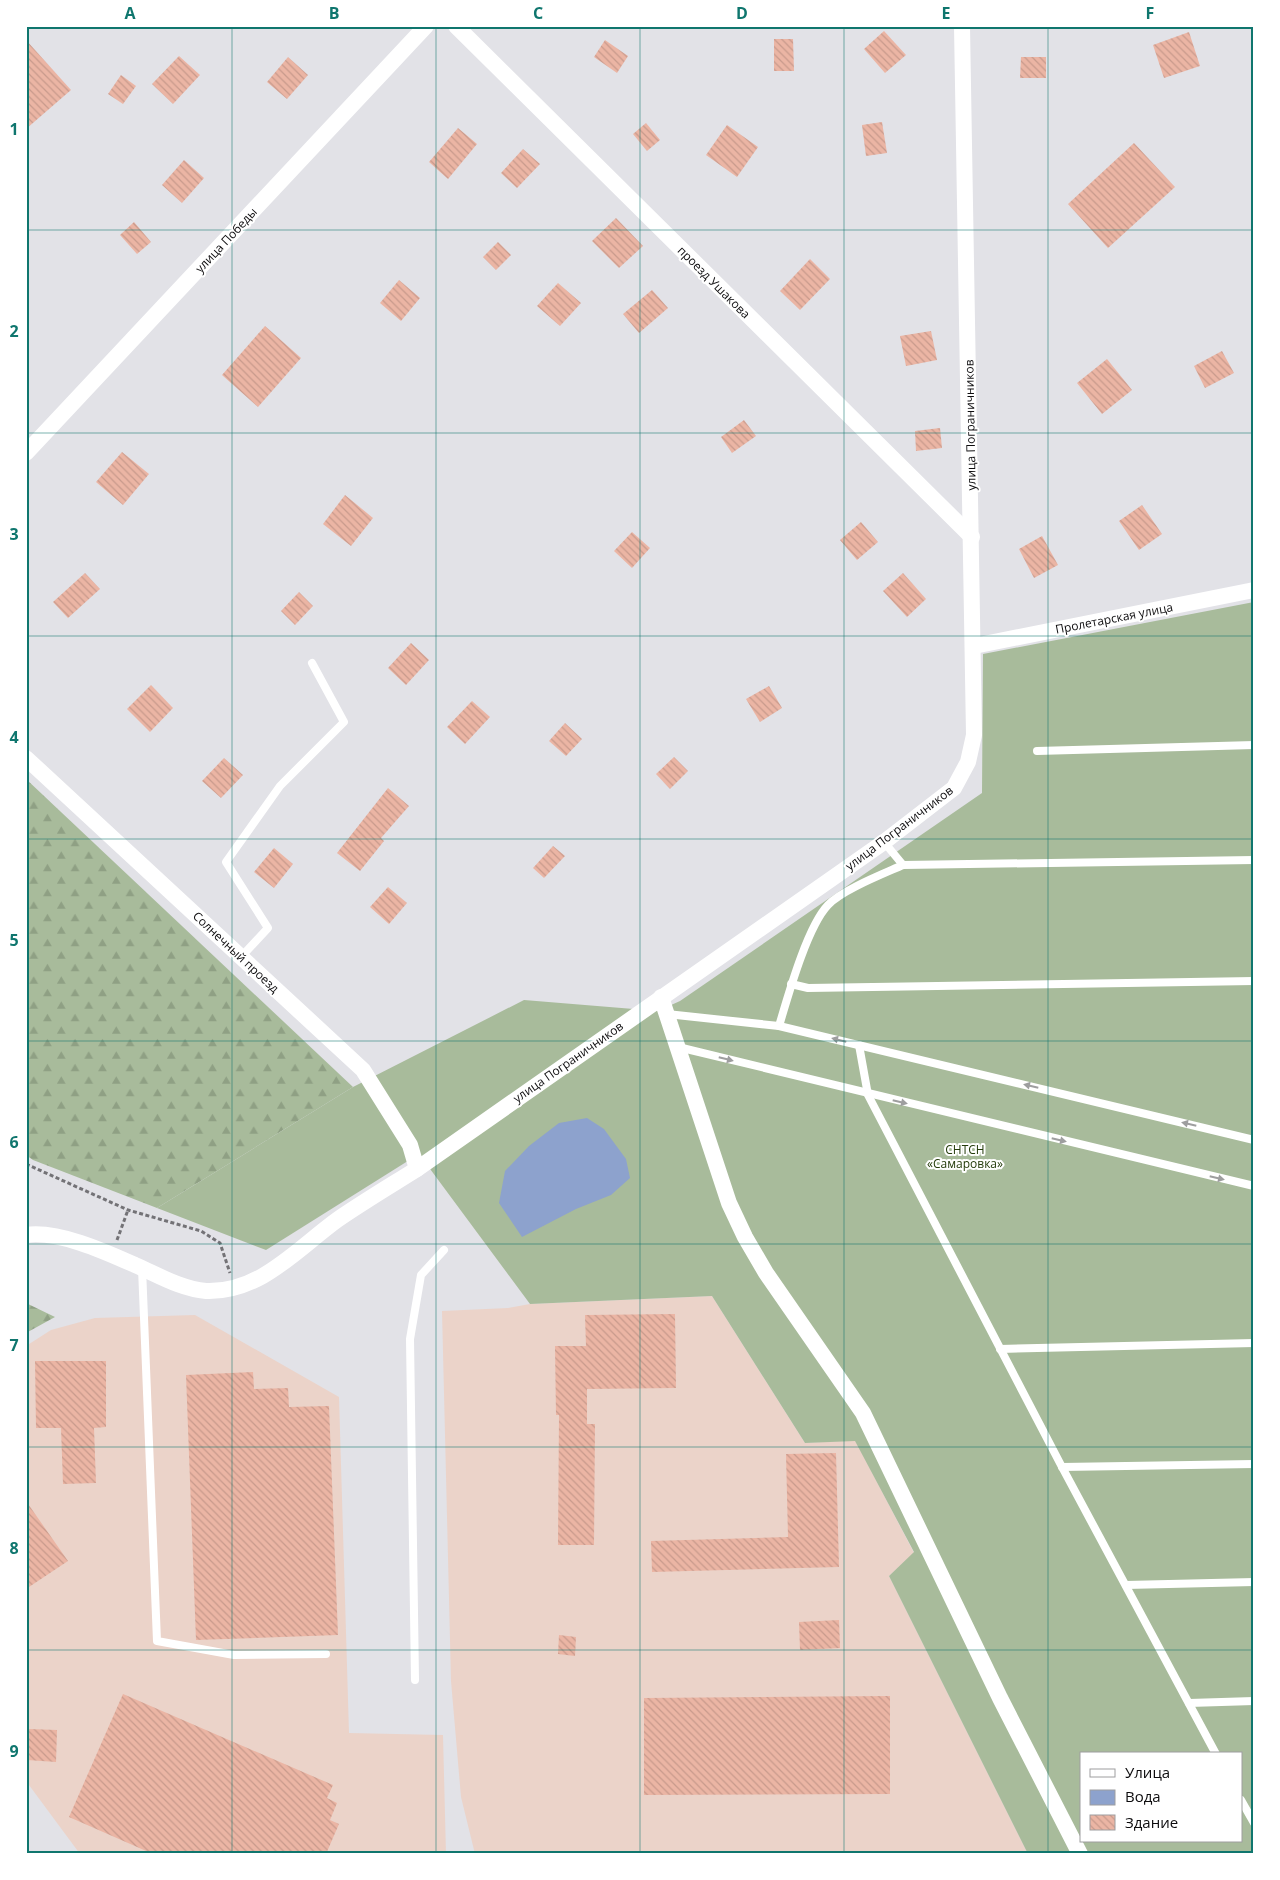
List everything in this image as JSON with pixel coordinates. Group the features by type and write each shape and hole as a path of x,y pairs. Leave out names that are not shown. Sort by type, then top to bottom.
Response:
{"street":[{"name":"улица Победы","path":"26,453 426,26"},
{"name":"проезд Ушакова","path":"456,26 972,537"},
{"name":"улица Пограничников","path":"26,1235 67,1239 112,1254 190,1289 208,1291 235,1288 267,1275 337,1220 417,1169 884,842 954,788 968,762 974,735 974,646 962,26"},
{"name":"Пролетарская улица","path":"974,646 1254,590"},
{"name":"Солнечный проезд","path":"26,758 363,1070 410,1145 417,1169"},
{"path":"661,997 729,1203 745,1237 766,1273 863,1413 1000,1698 1080,1854"}],"lane":[{"path":"241,957 268,928 226,862 280,786 344,722 312,663"},
{"path":"1037,751 1254,745"},
{"path":"884,842 903,865"},
{"path":"779,1026 791,984 813,930 828,904 865,882 903,865 1254,860"},
{"path":"791,984 808,988 1254,981"},
{"path":"667,1014 779,1026 1254,1140"},
{"path":"859,1045 868,1095 1000,1350 1215,1752"},
{"path":"678,1047 868,1095 1254,1186"},
{"path":"415,1680 410,1339 421,1275 444,1250"},
{"path":"142,1268 157,1641 234,1655 326,1654"},
{"path":"1000,1350 1254,1343"},
{"path":"1062,1467 1254,1464"},
{"path":"1126,1585 1254,1582"},
{"path":"1189,1702 1254,1701"},
{"path":"1242,1802 1253,1820"}],"path":[{"path":"26,1164 128,1210 202,1231 220,1243 235,1288"},
{"path":"112,1254 128,1210"}],"shaded area":[{"path":"712,1296 805,1443 855,1440 914,1553 889,1576 1028,1854 475,1854 461,1797 451,1681 442,1311 508,1308 530,1304"},
{"path":"195,1315 339,1397 349,1733 443,1735 446,1854 80,1854 26,1781 26,1346 51,1330 95,1318"}],"green space":[{"name":"СНТСН «Самаровка»","path":"1254,602 1254,1854 1028,1854 889,1576 914,1552 855,1441 805,1443 712,1296 530,1304 419,1154 266,1250 157,1208 353,1087 524,1000 658,1011 680,1001 982,793 983,654"},
{"path":"26,779 353,1087 157,1208 33,1160 26,1155"},
{"path":"26,1303 55,1317 26,1333"}],"water":[{"path":"587,1118 604,1129 626,1159 630,1178 611,1195 576,1209 522,1237 499,1203 505,1171 529,1146 559,1123"}],"building":[{"path":"884,31 906,55 885,73 864,49"},
{"path":"1189,32 1200,66 1164,78 1153,45"},
{"path":"774,39 793,39 794,71 774,71"},
{"path":"26,40 71,90 26,129"},
{"path":"605,40 628,56 617,73 594,57"},
{"path":"179,56 200,75 173,104 152,84"},
{"path":"288,57 308,75 287,99 267,82"},
{"path":"1021,57 1046,57 1046,78 1020,78"},
{"path":"121,75 136,86 123,104 108,94"},
{"path":"882,122 887,153 866,156 862,125"},
{"path":"646,123 660,140 647,151 633,134"},
{"path":"727,125 758,147 737,177 706,155"},
{"path":"458,128 477,144 448,179 429,162"},
{"path":"1134,143 1175,187 1108,248 1068,204"},
{"path":"523,149 540,164 517,188 501,173"},
{"path":"184,160 204,178 182,203 162,185"},
{"path":"616,218 643,246 619,268 592,241"},
{"path":"134,222 151,242 137,254 120,235"},
{"path":"498,242 511,255 496,270 483,257"},
{"path":"810,259 830,279 800,310 780,291"},
{"path":"399,280 420,298 401,321 380,303"},
{"path":"558,283 581,303 560,326 537,306"},
{"path":"652,290 668,308 639,333 623,314"},
{"path":"265,326 301,358 258,407 222,375"},
{"path":"931,331 937,360 906,366 900,336"},
{"path":"1222,351 1234,373 1205,388 1194,366"},
{"path":"1107,359 1132,390 1102,414 1077,383"},
{"path":"744,420 756,436 732,453 721,437"},
{"path":"940,428 942,448 916,451 915,431"},
{"path":"122,452 149,474 123,505 96,482"},
{"path":"345,495 373,518 351,546 323,524"},
{"path":"1142,505 1162,534 1139,550 1119,521"},
{"path":"861,522 878,542 857,560 840,540"},
{"path":"632,532 650,548 632,568 614,551"},
{"path":"1042,536 1058,565 1034,578 1019,549"},
{"path":"85,573 100,589 68,618 53,602"},
{"path":"903,573 926,599 907,617 883,591"},
{"path":"299,592 313,606 295,625 281,611"},
{"path":"411,643 429,660 406,685 388,668"},
{"path":"151,685 173,708 150,732 127,709"},
{"path":"769,686 782,708 760,722 746,699"},
{"path":"472,701 490,717 465,744 447,727"},
{"path":"565,723 582,739 566,756 549,741"},
{"path":"674,757 688,771 670,789 656,774"},
{"path":"224,758 243,775 221,798 202,781"},
{"path":"388,788 409,806 381,838 384,841 360,871 337,853"},
{"path":"553,846 565,856 544,878 533,868"},
{"path":"274,848 293,864 274,888 254,872"},
{"path":"388,887 407,903 389,924 370,907"},
{"path":"675,1314 676,1388 587,1389 587,1424 595,1424 594,1545 558,1545 559,1415 556,1415 555,1346 586,1346 585,1315"},
{"path":"35,1361 106,1361 106,1427 94,1428 96,1483 63,1484 61,1428 36,1428"},
{"path":"253,1372 254,1389 288,1388 289,1407 329,1406 338,1635 196,1640 186,1375"},
{"path":"836,1453 839,1567 652,1572 651,1541 788,1537 786,1454"},
{"path":"26,1501 68,1561 26,1589"},
{"path":"839,1620 840,1648 800,1650 799,1622"},
{"path":"559,1635 576,1637 575,1656 558,1654"},
{"path":"123,1694 333,1785 327,1798 337,1803 330,1820 339,1824 326,1854 153,1854 69,1817"},
{"path":"890,1696 890,1794 644,1795 644,1698"},
{"path":"29,1729 57,1730 56,1762 27,1760"}]}
